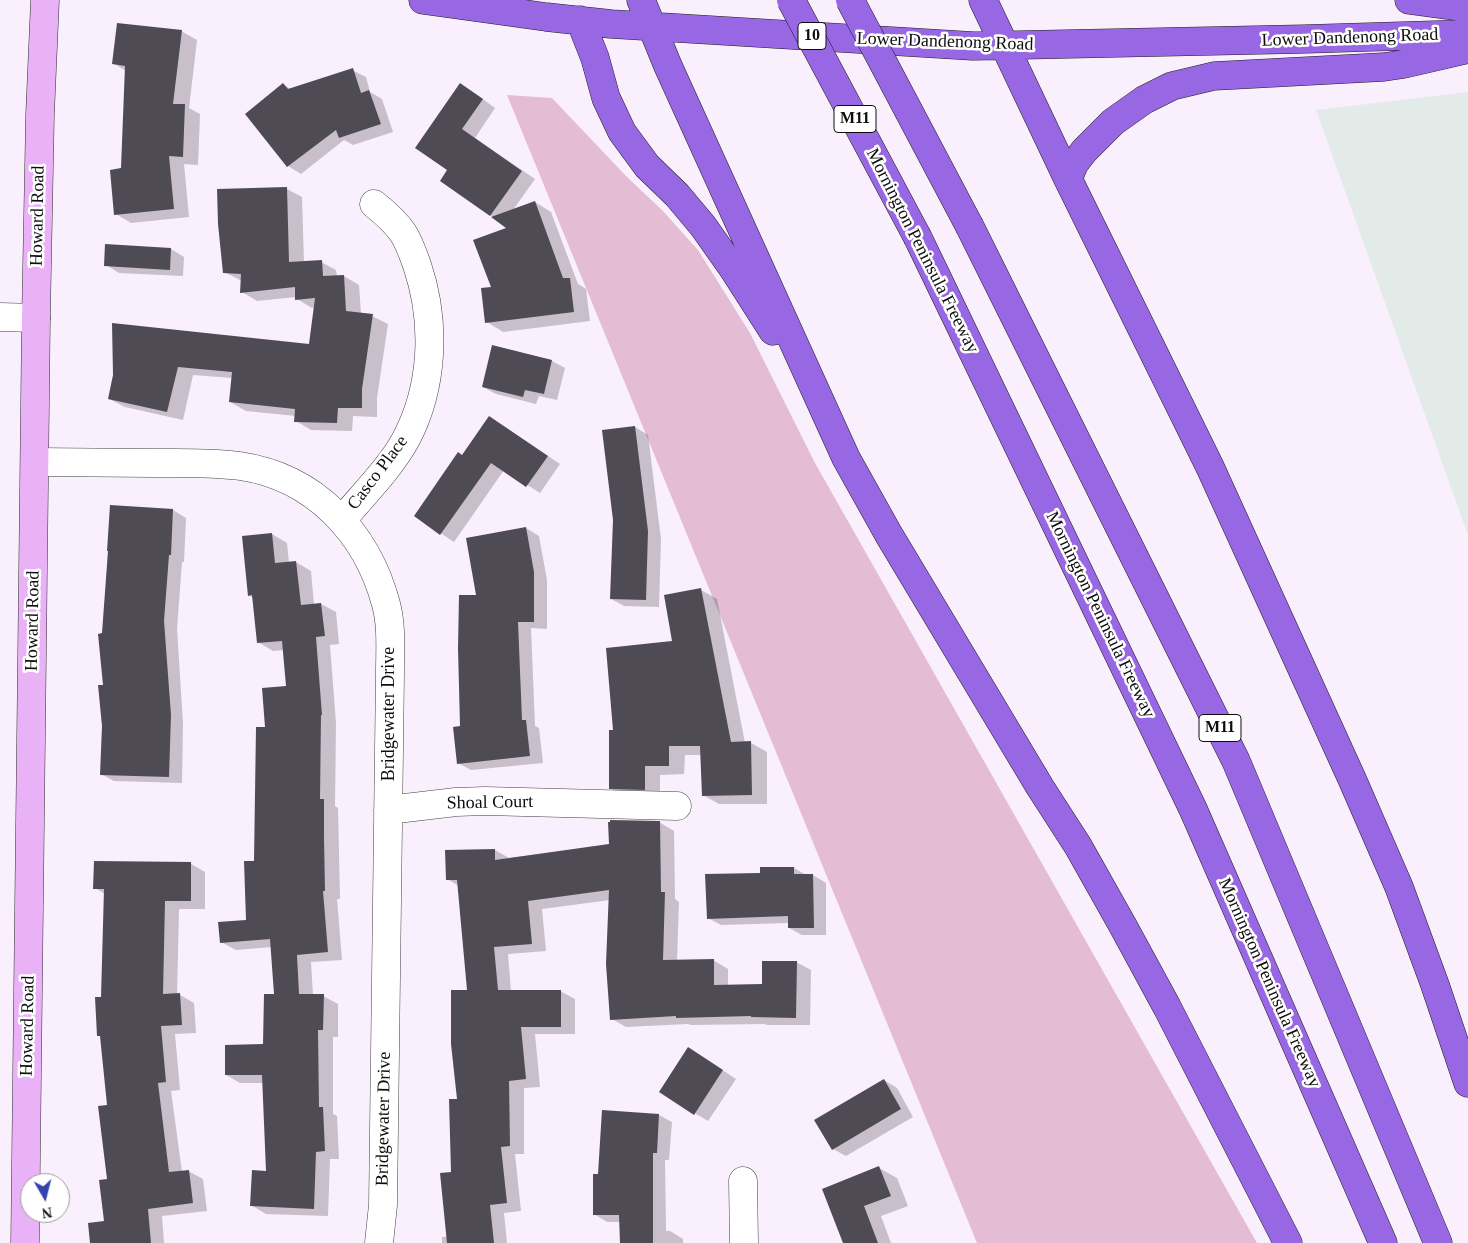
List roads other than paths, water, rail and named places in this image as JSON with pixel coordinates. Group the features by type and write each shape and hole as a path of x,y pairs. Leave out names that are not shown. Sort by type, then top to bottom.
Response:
{"highway":[{"name":"Lower Dandenong Road","path":"423,0 580,20 939,44 1004,46 1304,40 1468,34"},
{"path":"641,0 846,458 889,535 1040,787 1078,846 1167,1007 1288,1243"},
{"name":"Mornington Peninsula Freeway","path":"792,0 918,238 1193,809 1383,1243"},
{"name":"M11","path":"850,0 970,227 1236,761 1438,1243"},
{"path":"983,0 1068,179 1210,466 1352,779 1399,887 1468,1082"},
{"path":"1409,0 1468,8"},
{"path":"580,20 595,58 606,98 622,132 639,156 677,195 717,245 824,412"},
{"path":"1068,179 1074,164 1084,150 1112,122 1144,100 1172,86 1214,76 1384,67 1468,49"}],"main road":[{"name":"Howard Road","path":"25,1243 36,318 40,115 45,0"}],"street":[{"name":"Casco Place","path":"342,520 406,440 419,411 429,358 430,333 426,300 423,282 413,254 404,234 389,216 374,204"},
{"path":"0,317 36,318"},
{"name":"Bridgewater Drive","path":"35,462 211,464 241,466 271,474 298,485 320,500 342,520 361,546 376,575 386,606 390,645 383,1205 379,1243"},
{"name":"Shoal Court","path":"388,810 485,800 677,806"},
{"path":"743,1181 744,1243"}]}
